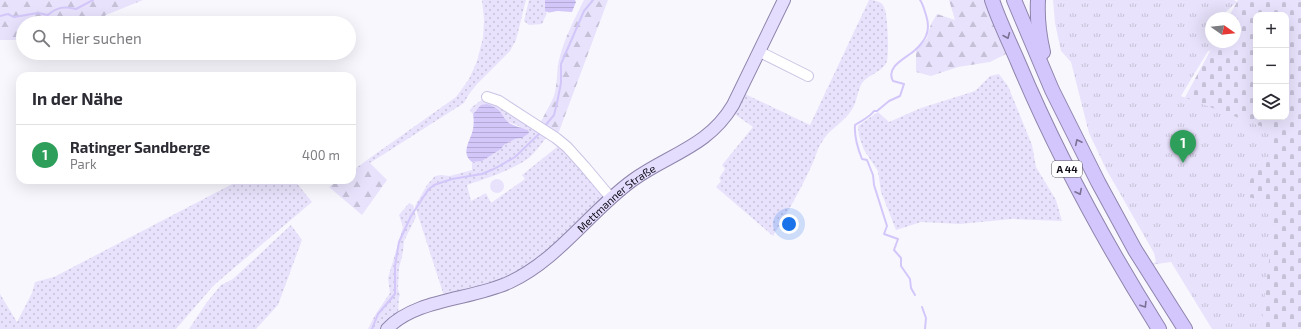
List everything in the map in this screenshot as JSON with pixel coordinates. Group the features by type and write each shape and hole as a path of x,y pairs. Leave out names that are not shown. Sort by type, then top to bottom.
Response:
{"highway":[{"name":"A 44","path":"992,0 1036,106 1080,195 1132,286 1159,329"},
{"name":"A 44","path":"1014,0 1052,90 1098,182 1132,244 1185,329"},
{"path":"1038,0 1037,13 1040,37 1052,90"}],"main road":[{"name":"Mettmanner Straße","path":"387,329 400,319 417,310 498,287 520,277 555,251 611,198 633,180 680,153 710,133 717,127 733,105 784,0"}],"street":[{"path":"760,52 808,76"},
{"path":"488,96 499,101 567,147 611,198"}],"green space":[{"path":"0,0 143,0 105,16 16,16 16,40 0,40"},
{"path":"482,0 526,0 516,40 510,51 478,83 464,103 370,163 367,160 456,97 469,79 477,61 483,38 484,20"},
{"path":"529,0 545,0 545,11 547,13 542,24 529,25 524,21"},
{"path":"584,0 608,0 557,137 539,126 554,96 562,49 570,28"},
{"path":"869,0 880,2 885,11 888,34 887,61 883,68 862,83 855,105 851,111 825,137 802,185 773,236 716,187 721,181 719,178 725,169 722,165 753,127 733,113 745,94 810,125"},
{"path":"949,0 985,0 1006,54 990,62 958,67 931,76 916,72 916,51 927,38 931,24 937,14 955,20"},
{"path":"1053,0 1234,0 1237,2 1226,12 1205,12 1205,48 1220,48 1219,50 1208,51 1181,96 1276,132 1268,157 1250,180 1248,197 1265,201 1275,212 1261,329 1212,329 1171,262 1150,265 1156,262 1154,253 1106,169 1089,133 1071,62 1061,51 1055,23"},
{"path":"1238,0 1301,0 1301,329 1254,329 1228,195 1183,101 1212,48 1241,48 1241,12 1231,12"},
{"path":"999,74 1008,86 1032,145 1036,167 1056,200 1062,221 1012,219 960,224 921,222 896,230 881,192 878,171 864,150 859,136 858,126 878,112 889,122 921,108 975,91 990,76"},
{"path":"483,99 490,99 546,133 546,138 526,160 501,173 467,185 471,201 486,193 491,203 525,179 522,175 562,143 607,195 580,227 513,278 445,299 415,206 427,185 435,176 450,176 472,170 472,162 482,161 501,149 504,145 515,139 522,138 528,130 522,129 519,126 476,110 473,114 470,111 472,107"},
{"path":"367,160 387,180 362,215 329,187 333,184 356,184 356,168"},
{"path":"494,179 500,179 504,183 504,189 500,193 494,193 490,189 490,183"},
{"path":"232,184 297,184 312,202 214,285 176,329 0,329 0,294 17,322 32,293 35,282 54,277"},
{"path":"409,203 413,205 416,217 404,241 399,268 398,289 400,295 398,315 384,329 368,329 375,315 390,293 388,278 403,227 399,215"},
{"path":"291,225 302,240 278,305 256,329 189,329 207,302 221,285 233,279"}],"shaded area":[{"path":"545,0 575,0 576,2 572,12 549,12 545,11"},
{"path":"487,104 499,110 509,123 528,130 529,133 522,138 515,139 504,145 501,149 482,161 472,162 466,152 473,128 473,114 481,105"}],"waterway":[{"path":"20,16 38,13 48,15 54,10 61,8 76,9 93,0"},
{"path":"544,127 554,115 561,83 561,64 584,11 593,0"},
{"path":"915,295 911,288 910,279 901,266 901,258 894,250 898,239 884,234 887,226 874,185 873,175 867,160 862,159 859,151 855,134 855,125 868,117 874,111 877,111 889,101 900,96 904,84 893,81 891,76 892,71 898,63 919,46 928,31 927,17 920,0"},
{"path":"0,16 8,14 16,17"},
{"path":"372,329 378,314 395,294 395,266 399,242 411,216 428,190 434,185 452,179 482,174 494,169 515,157 541,132"},
{"path":"922,307 926,318 925,329"}],"place":[{"name":"Ratinger Sandberge","path":"1183,163"}]}
